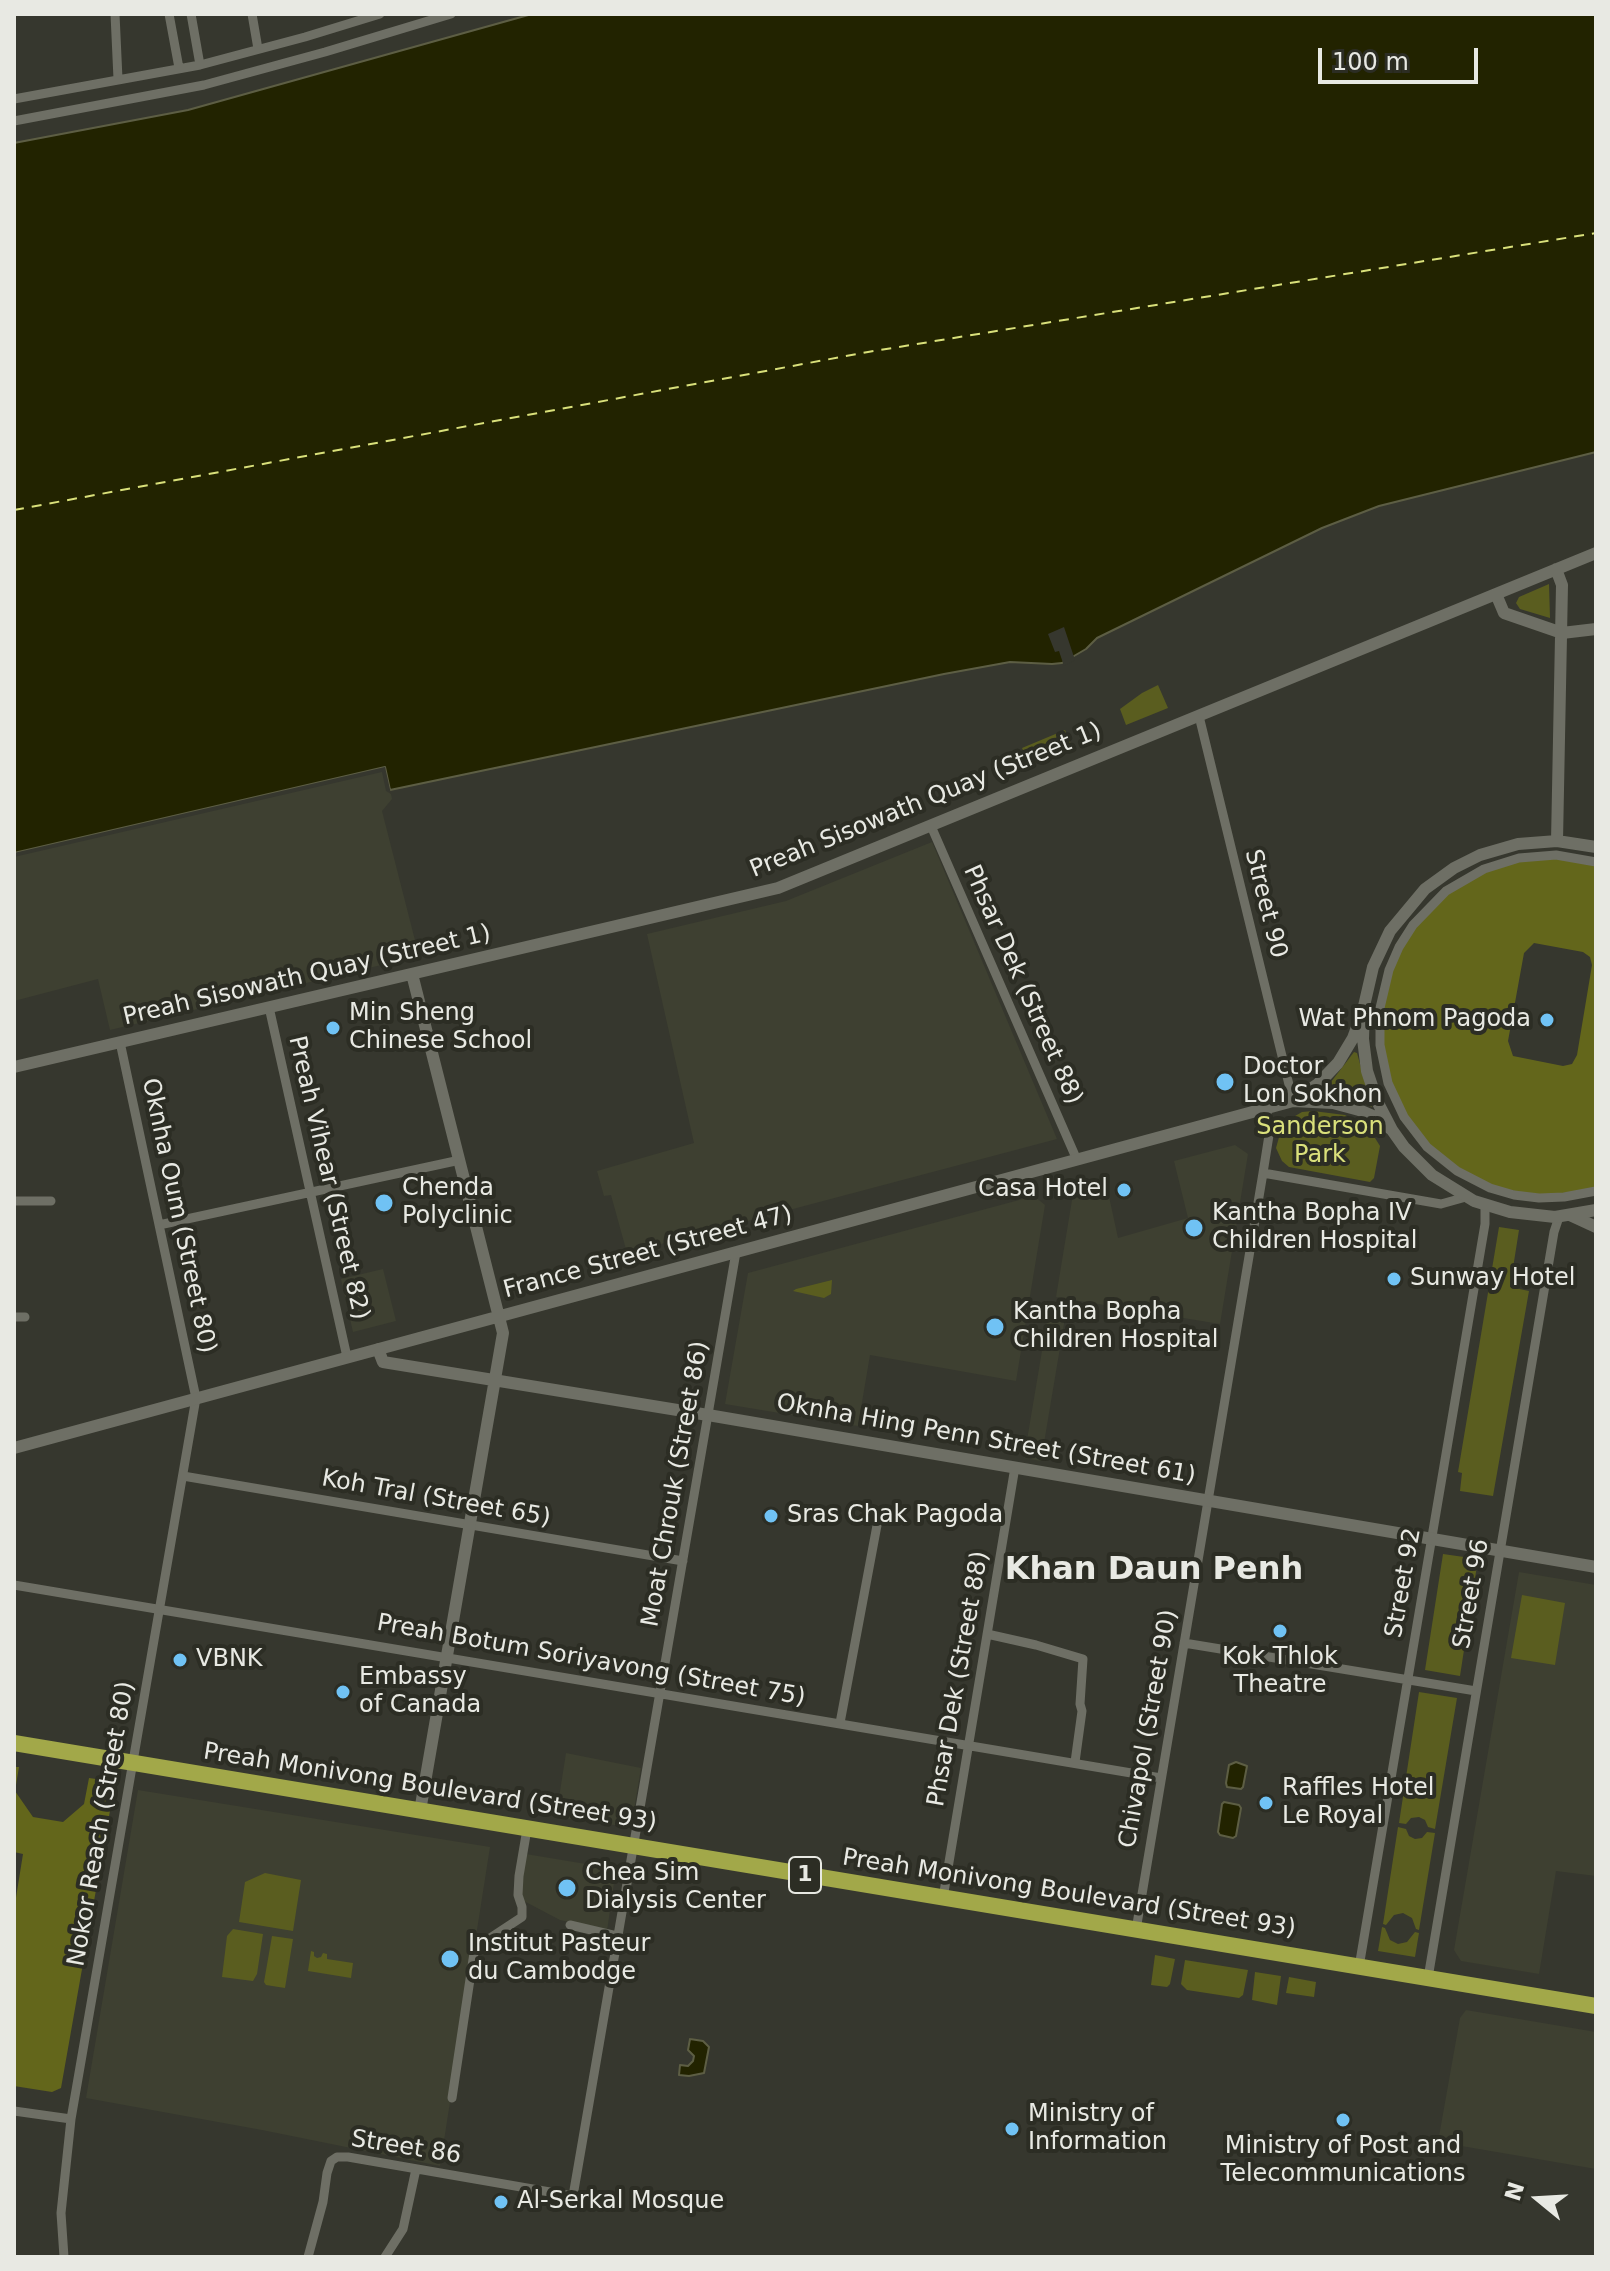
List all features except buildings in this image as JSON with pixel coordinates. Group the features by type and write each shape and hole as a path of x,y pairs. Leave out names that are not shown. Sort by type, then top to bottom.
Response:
{"highway":[{"name":"Preah Monivong Boulevard (Street 93)","path":"14,1743 1596,2006"}],"main road":[{"name":"Preah Sisowath Quay (Street 1)","path":"14,1067 778,888 1596,553"},
{"path":"1556,569 1562,585 1557,841"},
{"path":"1496,594 1504,613 1562,633 1596,629"},
{"path":"1596,847 1557,841 1518,844 1480,855 1454,868 1425,889 1390,931 1373,967 1364,1006 1363,1039 1367,1071 1377,1101 1404,1147 1432,1175 1485,1206 1521,1215 1565,1216 1596,1210"},
{"path":"412,974 503,1333 420,1811"},
{"name":"France Street (Street 47)","path":"1293,1101 1318,1084 1338,1063 1353,1038 1364,1006"},
{"name":"France Street (Street 47)","path":"14,1448 1293,1101 1333,1103 1359,1110 1392,1130"},
{"path":"1565,1216 1596,1227"},
{"name":"Oknha Hing Penn Street (Street 61)","path":"378,1349 383,1362 1596,1567"}],"street":[{"path":"115,14 118,79"},
{"path":"169,14 179,68"},
{"path":"191,14 200,65"},
{"path":"252,14 258,49"},
{"path":"14,99 200,65 380,14"},
{"path":"14,121 204,85 451,14"},
{"name":"Street 90","path":"1199,716 1293,1101"},
{"name":"Phsar Dek (Street 88)","path":"931,826 1077,1160"},
{"path":"1596,862 1556,855 1519,858 1484,869 1446,891 1413,925 1389,970 1380,1008 1380,1045 1388,1083 1404,1117 1427,1147 1457,1171 1490,1188 1514,1195 1564,1197 1596,1191"},
{"name":"Preah Vihear (Street 82)","path":"269,1007 347,1357"},
{"name":"Oknha Oum (Street 80)","path":"120,1042 196,1398"},
{"name":"Chivapol (Street 90)","path":"1136,1930 1270,1129 1266,1108"},
{"path":"159,1225 460,1160"},
{"path":"1263,1173 1441,1204 1466,1197"},
{"path":"14,1201 51,1201"},
{"name":"Street 92","path":"1359,1967 1485,1224 1485,1206"},
{"name":"Street 96","path":"1428,1978 1554,1232 1565,1216"},
{"name":"Moat Chrouk (Street 86)","path":"573,2196 736,1252"},
{"name":"Nokor Reach (Street 80)","path":"64,2257 61,2213 71,2119 196,1398"},
{"name":"Phsar Dek (Street 88)","path":"943,1898 1015,1467"},
{"name":"Koh Tral (Street 65)","path":"183,1476 683,1561"},
{"path":"840,1723 878,1520"},
{"name":"Preah Botum Soriyavong (Street 75)","path":"14,1585 1161,1778"},
{"path":"987,1634 1083,1659 1082,1711 1075,1762"},
{"path":"1184,1643 1476,1691"},
{"path":"452,2098 476,1947 522,1917 519,1876 527,1829"},
{"path":"570,1925 617,1936"},
{"path":"14,2111 71,2119"},
{"name":"Street 86","path":"308,2257 323,2202 327,2173 331,2161 337,2157 573,2196"},
{"path":"385,2257 403,2229 416,2169"}],"shaded area":[{"path":"532,14 1596,14 1596,452 1379,506 1322,528 1097,638 1086,649 1062,663 1010,662 944,674 390,790 385,767 14,853 14,143 188,110"},
{"path":"385,767 392,799 382,811 419,956 110,1030 98,979 14,1001 14,853"},
{"path":"932,842 1057,1139 627,1253 611,1195 604,1196 597,1171 694,1143 647,934 786,901"},
{"path":"1556,857 1596,864 1596,1189 1539,1196 1491,1186 1458,1169 1429,1145 1406,1116 1390,1082 1382,1045 1382,1008 1391,971 1401,948 1431,906 1465,880 1519,860","holes":["1534,943 1583,952 1590,957 1592,965 1577,1055 1572,1064 1563,1066 1513,1056 1508,1041 1524,953"]},
{"name":"Kantha Bopha IV Children Hospital","path":"1235,1145 1248,1154 1220,1324 1056,1297 1073,1194 1078,1183 1105,1178 1118,1238 1188,1218 1174,1161"},
{"path":"1034,1196 1045,1205 1016,1381 870,1355 858,1426 725,1404 748,1273"},
{"path":"383,1269 396,1321 353,1332 341,1279"},
{"path":"1049,1309 1066,1312 1041,1461 1024,1458"},
{"path":"1519,1572 1596,1585 1596,1876 1556,1871 1539,1974 1461,1961 1454,1950"},
{"path":"566,1753 641,1768 629,1827 556,1817"},
{"path":"1236,1762 1247,1766 1241,1789 1227,1787 1226,1783 1229,1765"},
{"path":"14,1767 19,1767 15,1791 33,1817 63,1822 84,1804 89,1778 110,1781 114,1788 61,2088 52,2092 14,2086 14,1910 23,1854 14,1852"},
{"path":"138,1790 490,1847 440,2166 86,2098"},
{"path":"1224,1802 1241,1808 1233,1838 1218,1832"},
{"name":"Chea Sim Dialysis Center","path":"526,1854 616,1869 607,1931 560,1920 522,1900"},
{"path":"1466,2010 1596,2032 1596,2169 1438,2142 1460,2018"},
{"path":"690,2039 703,2041 709,2047 704,2073 679,2075 680,2065 688,2066 693,2061 694,2056 688,2050"}],"green space":[{"path":"1549,584 1550,618 1520,609 1516,603 1519,597"},
{"path":"1158,685 1168,708 1126,725 1120,709"},
{"path":"1065,730 1072,747 1030,765 1022,748"},
{"path":"1354,1052 1357,1053 1372,1107 1330,1091 1331,1082"},
{"name":"Sanderson Park","path":"1302,1112 1345,1115 1375,1138 1380,1146 1374,1178 1370,1182 1289,1167 1282,1161 1276,1148 1283,1123"},
{"path":"1499,1227 1519,1230 1510,1287 1529,1291 1493,1496 1460,1491 1462,1473 1458,1472"},
{"path":"832,1280 831,1294 824,1298 793,1291 796,1289"},
{"path":"1443,1554 1478,1559 1460,1676 1425,1670"},
{"path":"1522,1595 1565,1603 1555,1665 1511,1658"},
{"path":"1419,1692 1457,1698 1435,1829 1428,1827 1425,1820 1419,1817 1411,1818 1406,1824 1399,1823"},
{"path":"1398,1827 1406,1829 1409,1836 1415,1839 1422,1838 1427,1832 1435,1833 1419,1930 1412,1918 1403,1913 1394,1915 1386,1925 1383,1924"},
{"path":"265,1873 301,1880 293,1931 239,1922 245,1882"},
{"path":"1382,1927 1390,1940 1398,1944 1407,1942 1415,1932 1419,1933 1415,1957 1378,1951"},
{"path":"233,1929 263,1934 257,1974 253,1981 222,1977 227,1936"},
{"path":"272,1936 293,1939 285,1988 264,1982"},
{"path":"311,1951 317,1958 323,1953 327,1954 327,1959 353,1963 351,1978 308,1971"},
{"path":"1155,1955 1175,1959 1167,1987 1151,1985"},
{"path":"1185,1960 1248,1970 1243,1995 1239,1998 1187,1990 1181,1984"},
{"path":"1255,1972 1281,1976 1277,2005 1252,2000"},
{"path":"1289,1977 1316,1982 1314,1997 1286,1993"}],"pier":[{"path":"1064,627 1075,660 1064,666 1048,634"},
{"path":"385,767 391,794 386,791 382,772 14,857 14,853"}],"ferry route":[{"path":"14,510 868,352 1596,233"}],"place":[{"name":"Wat Phnom Pagoda","path":"1547,1020"},
{"name":"Min Sheng Chinese School","path":"333,1028"},
{"name":"Doctor Lon Sokhon","path":"1225,1082"},
{"name":"Casa Hotel","path":"1124,1190"},
{"name":"Chenda Polyclinic","path":"384,1203"},
{"name":"Kantha Bopha IV Children Hospital","path":"1194,1228"},
{"name":"Sunway Hotel","path":"1394,1279"},
{"name":"Kantha Bopha Children Hospital","path":"995,1327"},
{"name":"Sras Chak Pagoda","path":"771,1516"},
{"name":"Kok Thlok Theatre","path":"1280,1631"},
{"name":"VBNK","path":"180,1660"},
{"name":"Embassy of Canada","path":"343,1692"},
{"name":"Raffles Hotel Le Royal","path":"1266,1803"},
{"name":"Chea Sim Dialysis Center","path":"567,1888"},
{"name":"Institut Pasteur du Cambodge","path":"450,1959"},
{"name":"Ministry of Post and Telecommunications","path":"1343,2120"},
{"name":"Ministry of Information","path":"1012,2129"},
{"name":"Al-Serkal Mosque","path":"501,2202"}],"district":[{"name":"Khan Daun Penh","path":"1154,1571"}]}
